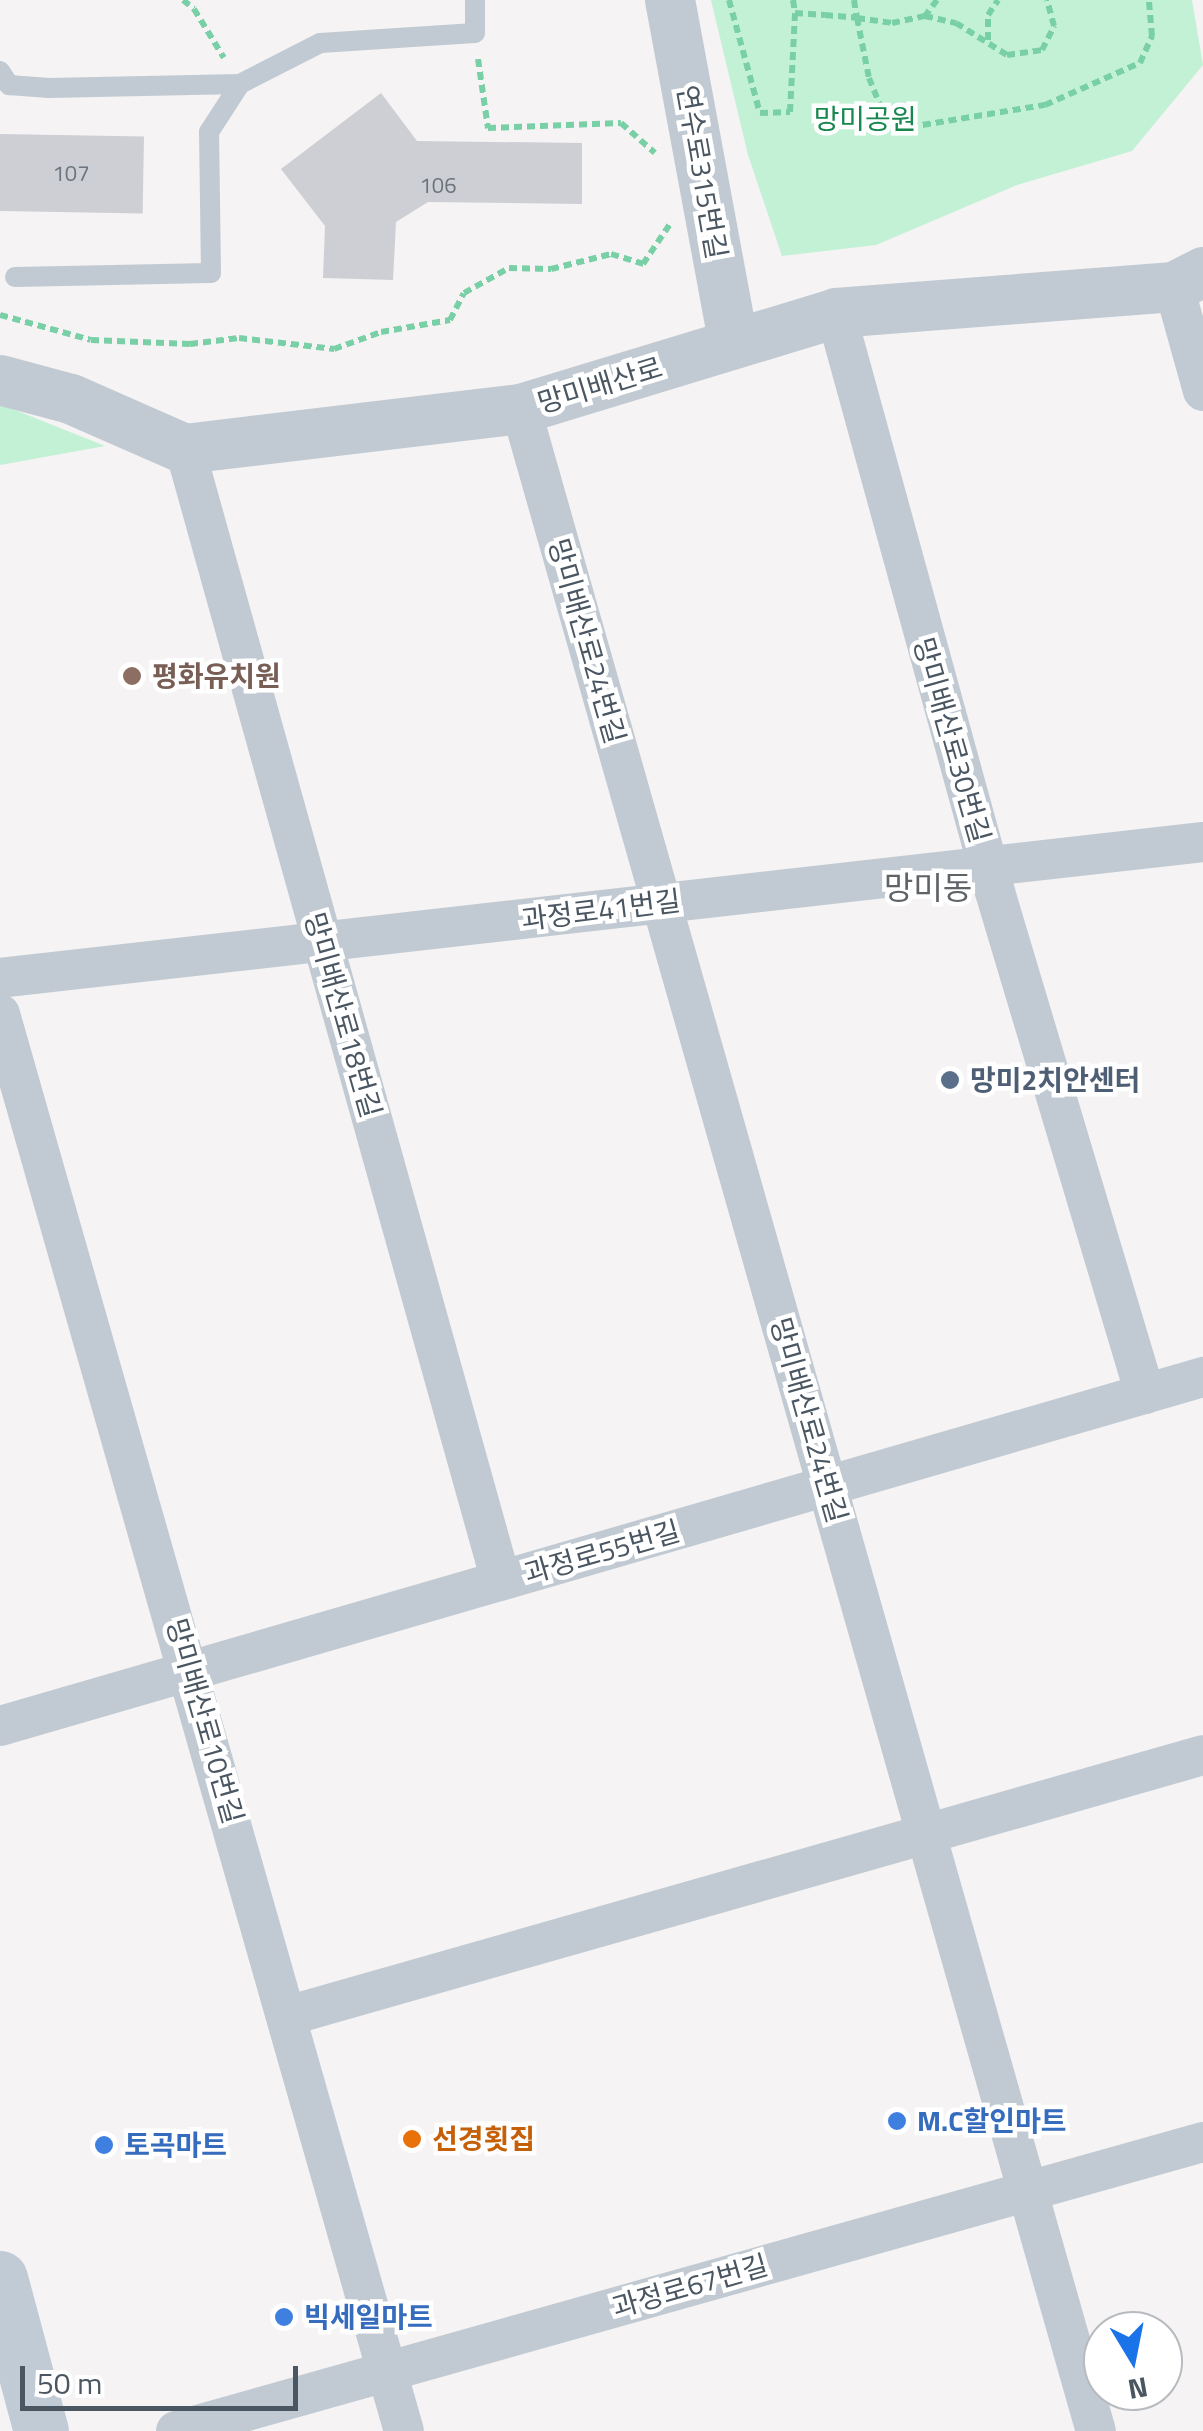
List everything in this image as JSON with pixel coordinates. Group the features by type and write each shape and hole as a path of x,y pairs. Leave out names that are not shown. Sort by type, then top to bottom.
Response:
{"main road":[{"path":"0,2278 41,2431"}],"street":[{"name":"연수로315번길","path":"670,0 734,344"},
{"name":"망미배산로","path":"0,380 70,400 185,449 521,409 836,313 1189,280"},
{"path":"1189,280 1203,391"},
{"name":"망미배산로30번길","path":"836,313 988,867 1144,1394"},
{"name":"망미배산로24번길","path":"521,409 1096,2431"},
{"name":"망미배산로18번길","path":"185,449 501,1581"},
{"name":"과정로41번길","path":"0,978 1203,842"},
{"name":"망미배산로10번길","path":"0,1014 191,1671 404,2431"},
{"name":"과정로55번길","path":"0,1726 1203,1378"},
{"path":"288,2016 1203,1755"},
{"name":"과정로67번길","path":"176,2431 1203,2142"}],"lane":[{"path":"0,72 8,86 240,84 320,43 474,33 474,0"},
{"path":"15,277 210,273 209,132 240,84"}],"path":[{"path":"183,0 194,9 240,84"},
{"path":"730,0 760,113 790,112 795,14 792,0"},
{"path":"854,0 869,78 884,113 910,127 1045,105 1140,63 1152,36 1148,0"},
{"path":"924,16 937,0"},
{"path":"988,40 988,15 998,0"},
{"path":"795,14 892,23 924,16 956,23 1007,55 1042,50 1054,26 1049,1"},
{"path":"474,33 488,128 621,123 657,155 662,170"},
{"path":"0,316 91,340 190,344 239,338 334,348 381,332 450,320 464,292 509,268 551,269 611,254 643,264 676,215"}],"green space":[{"name":"망미공원","path":"711,0 1192,0 1203,65 1132,151 1017,185 876,245 782,256 748,155"},
{"path":"0,405 5,406 105,446 0,465"}],"building":[{"path":"381,93 417,141 582,143 582,204 428,202 396,222 393,280 323,278 325,226 281,169"},
{"path":"0,134 144,137 143,214 0,211"}],"place":[{"name":"평화유치원","path":"132,676"},
{"name":"망미2치안센터","path":"950,1080"},
{"name":"M.C할인마트","path":"897,2121"},
{"name":"선경횟집","path":"412,2139"},
{"name":"토곡마트","path":"104,2145"},
{"name":"빅세일마트","path":"284,2317"}],"district":[{"name":"망미동","path":"928,887"}]}
